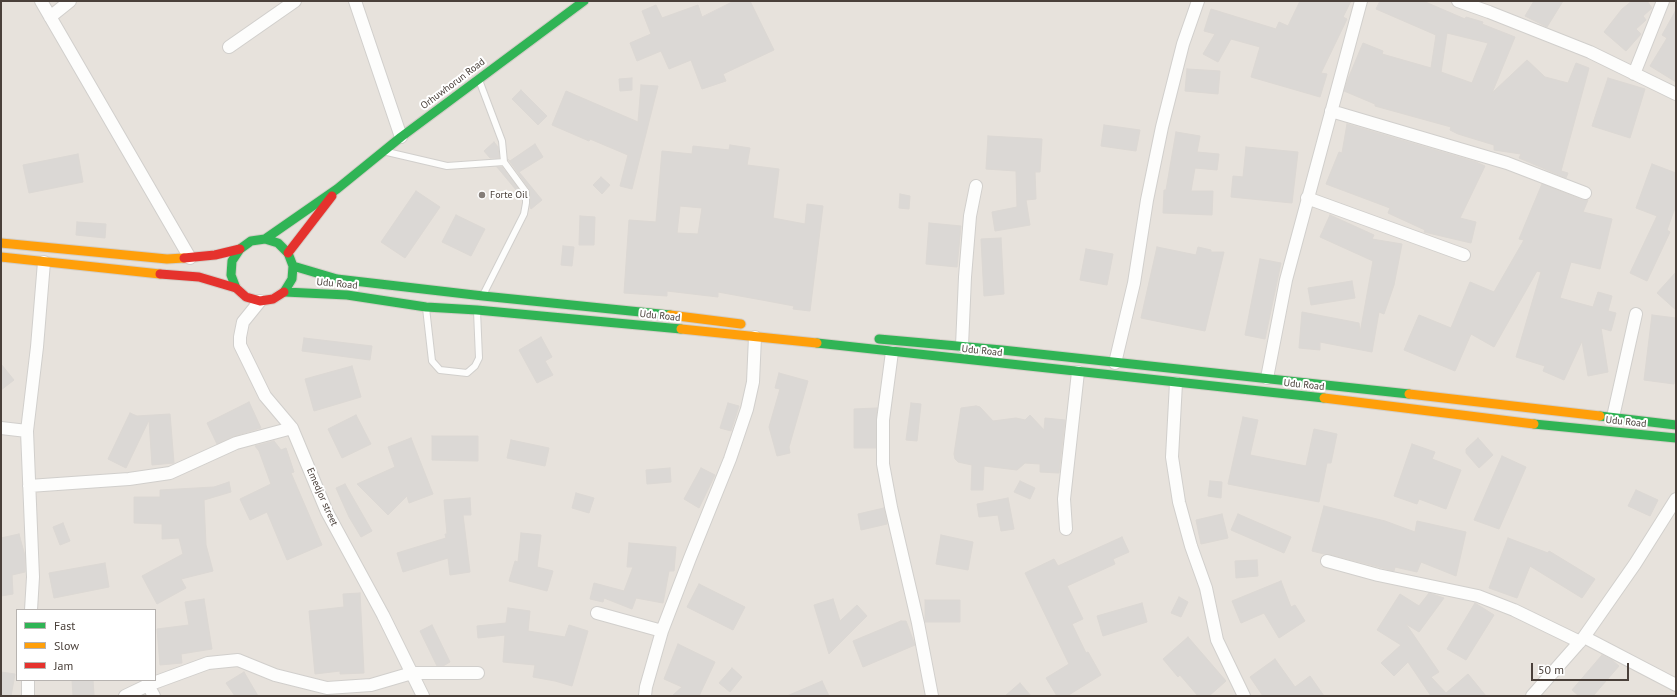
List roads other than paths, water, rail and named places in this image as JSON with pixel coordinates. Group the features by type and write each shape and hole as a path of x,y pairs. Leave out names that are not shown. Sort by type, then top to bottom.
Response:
{"main road":[{"name":"Orhuwhorun Road","path":"265,239 337,189 383,151 478,78 584,1"},
{"name":"Orhuwhorun Road","path":"288,253 328,204 337,189"},
{"path":"1,257 114,270 199,277 236,288 246,297 260,301 274,299 285,292 292,279 293,266 288,253 278,243 265,239 251,241 240,249 232,261 231,275 236,288"},
{"path":"1,243 167,259 190,258 240,249"},
{"name":"Udu Road","path":"293,266 337,279 483,296 651,312 750,326"},
{"name":"Udu Road","path":"285,292 347,295 426,307 646,325 1345,400 1534,424 1676,438"},
{"name":"Udu Road","path":"867,338 962,346 1267,378 1676,425"}],"street":[{"path":"41,1 154,193 190,258"},
{"path":"50,17 70,1"},
{"path":"229,47 295,1"},
{"path":"355,1 401,137"},
{"path":"1115,363 1134,283 1162,127 1183,44 1198,1"},
{"path":"1267,378 1286,280 1361,1"},
{"path":"1458,1 1590,52 1676,94"},
{"path":"1634,74 1663,1"},
{"path":"1331,111 1507,163 1585,193"},
{"path":"962,346 965,277 970,216 976,186"},
{"path":"1307,198 1464,255"},
{"path":"31,609 33,577 27,431 37,347 44,262"},
{"name":"Emedjor street","path":"260,301 242,322 240,345 265,396 292,428 327,512 383,615 423,696"},
{"path":"1613,417 1636,314"},
{"path":"645,696 646,687 662,631 730,459 747,409 753,382 755,337"},
{"path":"892,352 883,420 883,464 891,507 918,623 932,696"},
{"path":"1066,529 1064,499 1078,372"},
{"path":"1176,383 1172,456 1179,502 1191,546 1206,588 1217,640 1244,696"},
{"path":"1,428 27,431"},
{"path":"29,486 129,479 170,473 236,443 292,428"},
{"path":"1532,696 1582,639 1635,564 1676,499"},
{"path":"1327,560 1378,575 1478,596 1582,639 1676,685"},
{"path":"597,613 662,631"},
{"path":"125,696 151,691 208,663 238,660 282,677 327,688 371,685 412,673 478,673"},
{"path":"28,681 28,696"}],"lane":[{"path":"478,78 502,141 504,162 526,192 524,214 483,296"},
{"path":"383,151 447,166 504,162"},
{"path":"426,307 432,361 440,370 467,373 476,366 479,358 477,310"}],"place":[{"name":"Forte Oil","path":"482,195"}]}
